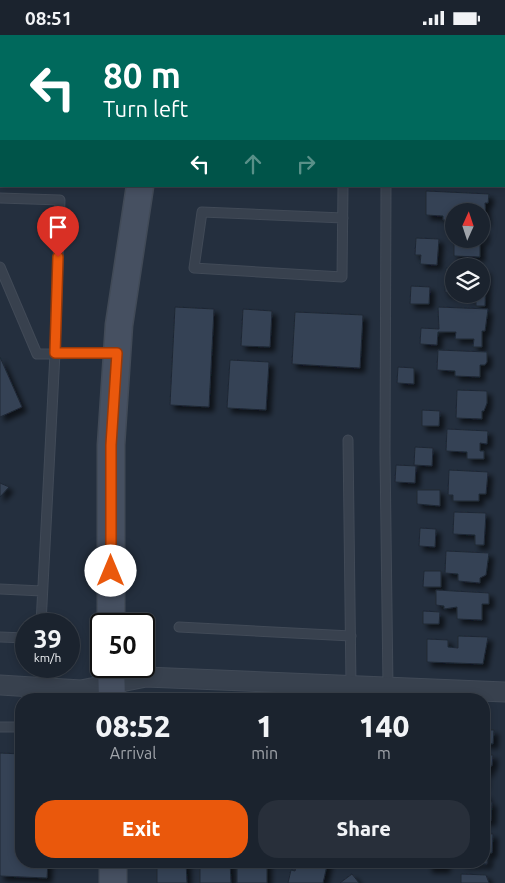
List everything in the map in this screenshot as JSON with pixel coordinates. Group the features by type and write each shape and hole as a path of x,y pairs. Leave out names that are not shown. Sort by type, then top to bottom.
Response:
{"main road":[{"path":"111,613 111,445 117,353 119,325 140,187"},
{"path":"113,868 113,883"}],"street":[{"path":"0,685 81,690 146,677 505,692"}],"lane":[{"path":"343,187 343,218 342,277 194,268 202,212 343,218"},
{"path":"386,187 385,453 388,687"},
{"path":"0,198 60,200 55,353 41,613"},
{"path":"0,267 36,354 117,353"},
{"path":"348,440 351,685"},
{"path":"0,589 42,591"},
{"path":"179,627 351,636"},
{"path":"0,637 15,638"},
{"path":"0,727 15,727"}],"building":[{"path":"426,191 489,194 488,203 445,203 445,220 443,220 443,216 426,215"},
{"path":"416,238 439,239 437,265 420,264 421,255 415,255"},
{"path":"454,248 480,248 480,257 454,256"},
{"path":"411,286 430,287 429,304 410,304"},
{"path":"476,303 485,303 485,306 476,306"},
{"path":"175,307 214,309 209,407 170,405"},
{"path":"438,307 488,309 485,331 482,331 482,347 473,347 474,339 455,339 456,332 438,332 437,345 420,344 421,328 439,329"},
{"path":"243,309 272,311 270,347 241,346"},
{"path":"295,312 363,315 360,368 292,364"},
{"path":"438,350 487,352 487,362 485,365 480,365 480,377 455,376 455,371 437,370"},
{"path":"0,357 22,407 0,417"},
{"path":"230,360 269,362 266,410 227,408"},
{"path":"398,367 414,368 414,384 397,383"},
{"path":"457,390 487,391 487,403 484,411 482,411 482,419 456,418"},
{"path":"422,410 440,411 439,426 422,426"},
{"path":"447,429 488,431 487,444 480,443 480,451 484,451 484,459 467,459 467,452 446,451"},
{"path":"415,447 433,448 432,466 414,465"},
{"path":"396,465 416,466 415,483 395,482"},
{"path":"449,470 488,472 486,494 479,494 479,501 453,501 453,495 448,495"},
{"path":"0,483 9,487 0,497"},
{"path":"417,490 440,490 440,506 417,504"},
{"path":"454,512 486,513 484,545 475,545 475,535 453,534"},
{"path":"420,528 436,529 435,547 419,546"},
{"path":"446,551 489,553 486,575 480,578 480,583 458,581 458,574 445,573"},
{"path":"424,571 441,571 441,587 423,587"},
{"path":"436,590 489,593 489,604 482,604 482,620 457,619 457,607 444,609 444,606 436,605"},
{"path":"423,611 440,612 439,624 423,624"},
{"path":"458,636 488,637 483,664 427,662 427,639 448,640 448,647 458,648"},
{"path":"490,730 494,730 493,744 490,744"},
{"path":"0,753 15,754 15,868 48,868 47,878 0,876"},
{"path":"490,755 493,755 492,766 490,766"},
{"path":"490,802 492,802 491,821"},
{"path":"490,834 493,834 492,853 490,853"},
{"path":"157,868 186,868 187,883 157,883"},
{"path":"200,868 230,868 231,883 200,883"},
{"path":"237,868 267,868 267,883 237,883"},
{"path":"296,868 326,868 323,883 288,883 291,870 295,871"},
{"path":"352,874 359,883 340,883"},
{"path":"461,874 486,875 489,883 461,883"}],"route":[{"path":"58,257 55,353 117,353 111,445 111,571"}]}
